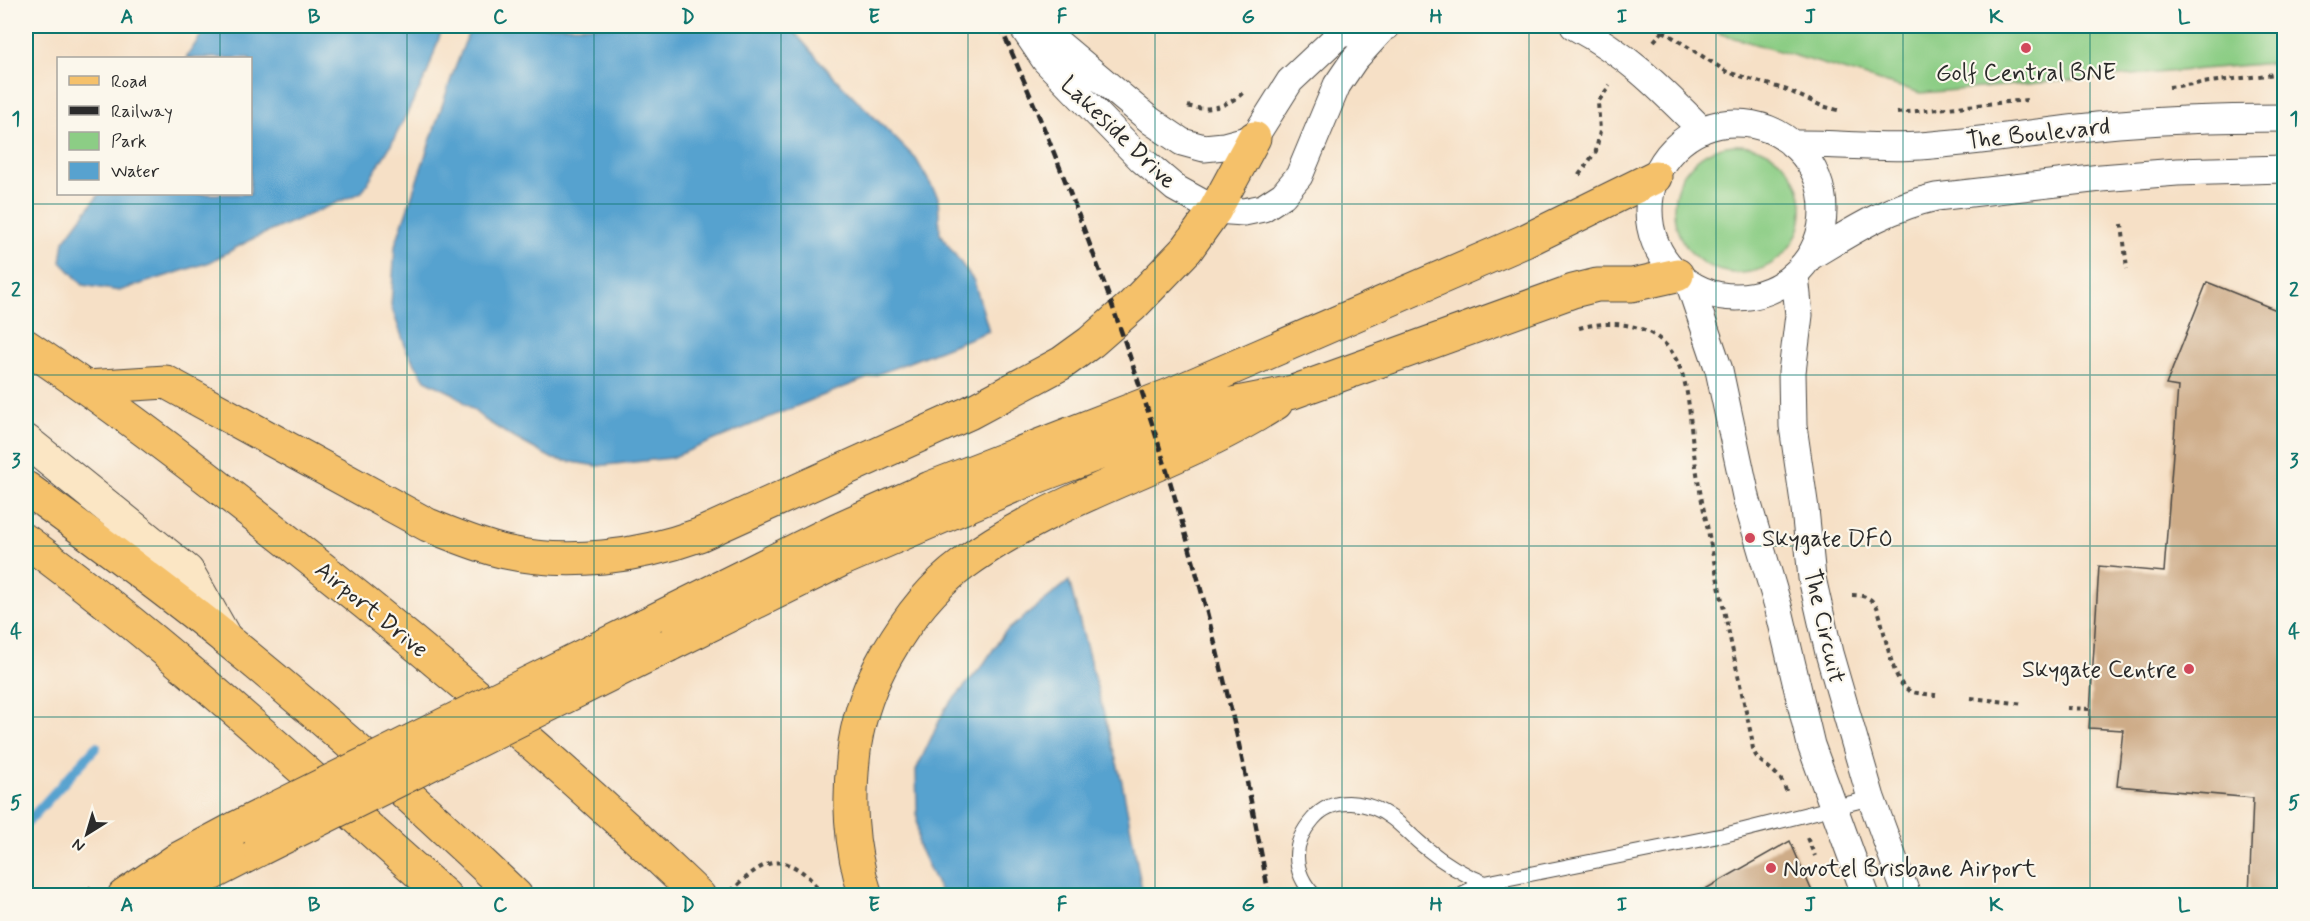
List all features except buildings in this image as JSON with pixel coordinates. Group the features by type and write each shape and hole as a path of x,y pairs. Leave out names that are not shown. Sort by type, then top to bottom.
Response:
{"main road":[{"path":"86,387 166,382 428,525 506,552 543,558 586,558 629,554 669,546 699,535 969,413 1062,363 1099,335 1161,278 1187,249 1215,210 1254,138"},
{"path":"124,896 178,859 248,838 657,635 838,529 919,492 1010,455 1170,395 1525,241 1655,177"},
{"path":"657,635 1023,482 1227,405 1293,392 1550,298 1597,285 1632,285 1683,280"},
{"name":"Airport Drive","path":"26,346 86,387 230,495 417,644 553,760 699,896"},
{"path":"866,896 858,872 852,840 850,801 857,732 865,701 878,670 894,642 915,613 961,566 991,545 1065,506 1240,426 1293,392"},
{"path":"26,441 187,571 226,639"},
{"path":"26,488 109,548 226,639 459,841 516,896"},
{"path":"26,541 74,576 163,649 445,896"},
{"path":"176,896 248,838"}],"street":[{"name":"Lakeside Drive","path":"1022,26 1057,42 1144,115 1182,142 1204,148 1224,146 1254,138 1290,81 1340,34 1386,26"},
{"name":"Lakeside Drive","path":"1022,26 1045,60 1142,159 1175,188 1215,210 1244,212 1263,208 1283,195 1299,176 1337,85 1354,60 1386,26"},
{"path":"1574,26 1601,40 1633,62 1702,130"},
{"name":"The Boulevard","path":"1792,144 1920,146 2100,126 2217,118 2284,118"},
{"path":"1803,265 1820,233 1823,209 1819,184 1808,162 1792,144 1772,132 1749,124 1725,124 1702,130 1682,141 1666,157 1655,177 1648,203 1651,230 1660,254 1683,280 1716,296 1744,297 1771,290 1803,265 1883,213 1910,203 1936,197 2079,180 2177,172 2284,169"},
{"name":"The Circuit","path":"1803,265 1792,372 1793,426 1812,578 1829,652 1871,798 1907,896"},
{"name":"The Circuit","path":"1683,280 1719,370 1747,501 1776,596 1811,745 1866,896"}],"lane":[{"path":"1458,896 1485,883 1724,835 1871,798"},
{"path":"1316,896 1300,874 1297,851 1300,839 1315,816 1328,807 1354,802 1392,817 1426,848 1459,873 1485,883"}],"path":[{"path":"1656,26 1727,72 1786,90 1822,106 1852,112"},
{"path":"1654,41 1663,31"},
{"path":"2161,88 2284,73"},
{"path":"1181,103 1197,109 1217,107 1233,101 1246,90"},
{"path":"1893,113 2036,99"},
{"path":"2122,224 2127,269"},
{"path":"1573,330 1591,325 1621,324 1636,327 1661,341 1678,364 1687,394 1706,520 1752,740 1752,751 1762,764 1779,775 1786,789"},
{"path":"1852,595 1868,597 1874,601 1899,681 1905,688 1916,693 1936,695"},
{"path":"1971,698 2024,704"},
{"path":"2067,708 2089,709"},
{"path":"726,896 752,872 776,861 788,863 813,880 822,896"}],"green space":[{"name":"Golf Central BNE","path":"1706,26 2284,26 2284,62 1921,93 1721,34"},
{"path":"1738,145 1763,150 1784,163 1797,184 1802,209 1797,234 1784,255 1763,268 1738,273 1713,268 1692,255 1679,234 1674,209 1679,184 1692,163 1713,150"}],"water":[{"path":"207,26 443,26 427,74 391,145 362,192 252,239 210,262 119,291 83,285 61,262 64,241 98,195 252,195 252,57 187,57"},
{"path":"471,26 789,26 834,77 916,159 938,197 940,234 974,281 989,331 671,458 597,466 553,459 509,435 485,420 454,394 425,380 407,351 391,306 395,246"},
{"path":"1069,581 1122,782 1143,895 942,895 918,845 916,770 945,709 983,665 1004,633"}],"waterway":[{"path":"26,824 96,747"}],"railway":[{"path":"1000,26 1087,237 1126,344 1161,452 1222,672 1269,896"}],"place":[{"name":"Golf Central BNE","path":"2026,48"},
{"name":"Skygate DFO","path":"1750,538"},
{"name":"Skygate Centre","path":"2189,669"},
{"name":"Novotel Brisbane Airport","path":"1771,868"}]}
